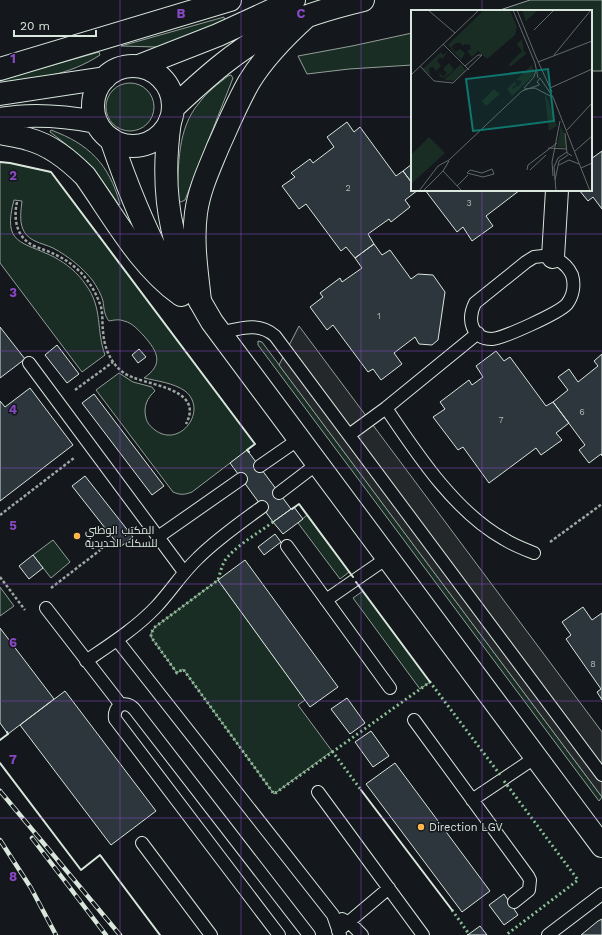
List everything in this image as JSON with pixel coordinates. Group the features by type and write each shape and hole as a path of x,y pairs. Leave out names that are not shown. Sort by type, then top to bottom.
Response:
{"street":[{"path":"301,8 278,29 251,44 225,62 172,114 162,134 156,139 141,145 126,145 111,139 103,132 96,122 94,112 95,94 104,78 117,69 139,66 218,35 301,8 363,0"},
{"path":"0,69 222,1"},
{"path":"190,298 194,230 200,195 205,177 230,120 250,81 262,63 287,35 301,8"},
{"path":"139,66 154,72 161,77 170,91 172,114 165,167 169,214 173,237 189,281 192,309 215,328 602,846"},
{"path":"0,94 104,78"},
{"path":"0,119 42,115 61,116 96,122"},
{"path":"0,133 28,139 44,145 73,164 85,176 147,265 160,279 190,298"},
{"path":"111,139 132,198 163,266 190,298"},
{"path":"553,257 557,191"}],"lane":[{"path":"534,257 553,257 561,261 568,268 574,287 571,297 566,305 558,311 504,336 491,339 478,333 472,327 470,319 471,311 475,303 526,262 534,257"},
{"path":"215,328 256,326 269,331 275,336 601,770"},
{"path":"349,435 386,408 478,333"},
{"path":"29,363 184,572"},
{"path":"386,408 410,444 466,511 502,539 534,553"},
{"path":"260,466 299,439"},
{"path":"279,493 317,464"},
{"path":"158,537 242,479"},
{"path":"86,661 140,622 156,606 184,572 210,547 262,507"},
{"path":"287,546 390,688"},
{"path":"326,600 387,558"},
{"path":"46,608 121,705"},
{"path":"117,640 333,915 339,933"},
{"path":"279,935 115,719 114,714 121,705 126,704 132,706 310,935"},
{"path":"414,720 525,871 530,880 529,890 514,902"},
{"path":"472,800 536,756"},
{"path":"318,792 423,935"},
{"path":"142,843 211,935"},
{"path":"339,933 348,922 389,888"},
{"path":"548,935 602,894"},
{"path":"333,915 348,922 362,935"}],"path":[{"path":"17,202 15,222 24,239 32,245 64,259 74,266 91,285 101,307 106,347 113,362 130,377 170,389 181,396 187,402 190,409 190,417 186,424"},
{"path":"83,384 113,362"},
{"path":"0,515 90,446"},
{"path":"534,553 602,504"}],"green space":[{"path":"530,0 602,0 602,71 592,71 592,10 500,10"},
{"path":"224,17 225,22 172,45 156,47 121,46"},
{"path":"411,33 411,65 349,69 307,74 298,56"},
{"path":"99,52 100,55 88,62 64,72 39,78 0,84 0,80"},
{"path":"231,75 233,78 185,200 181,202 177,196 179,159 180,147 187,124 192,113 206,95 220,82"},
{"path":"130,83 139,85 147,90 152,98 154,107 152,116 147,124 139,129 130,131 121,129 113,124 108,116 106,107 108,98 113,90 121,85"},
{"path":"51,130 76,142 96,157 110,178 120,204 119,205 104,183 88,165 50,132"},
{"path":"0,162 51,172 255,444 192,492 187,494 178,494 173,492 96,390 119,373 133,382 152,387 155,391 146,403 146,418 152,428 164,435 174,435 182,431 188,425 193,417 194,408 192,399 181,388 144,378 154,368 156,363 157,358 153,347 130,323 120,320 109,321 107,319 99,291 93,281 80,267 59,251 29,238 21,224 22,201 14,200 11,215 13,234 24,244 54,257 72,269 83,281 95,302 102,346 105,355 82,372 0,263"},
{"path":"258,341 262,342 602,797 599,801 258,345"},
{"path":"307,515 349,572 340,579 298,523"},
{"path":"53,540 70,562 51,578 33,555"},
{"path":"218,580 305,700 298,705 332,751 274,794 183,669 177,673 151,637 151,633 155,627"},
{"path":"0,587 14,606 0,616"},
{"path":"363,591 430,682 420,689 353,598"}],"shaded area":[{"path":"299,326 602,732 602,797 279,365"}],"building":[{"path":"347,122 354,132 360,127 396,176 403,171 411,182 411,191 417,191 405,200 410,207 391,222 389,219 368,234 374,244 355,258 346,247 341,251 306,204 299,209 282,186 295,177 291,173 310,159 313,163 334,147 327,137"},
{"path":"602,151 602,209 593,197 588,201 580,191 592,191 592,158"},
{"path":"411,165 411,182 403,171"},
{"path":"426,191 519,191 486,216 493,226 472,241 463,227 457,232"},
{"path":"374,244 382,255 390,250 411,279 418,274 433,275 445,292 438,340 432,345 419,344 415,337 394,353 402,364 381,380 373,369 368,372 333,325 327,330 310,307 323,297 320,293 340,278 342,282 362,268 355,258"},
{"path":"0,327 25,359 0,378"},
{"path":"57,345 79,374 67,383 45,355"},
{"path":"139,349 146,357 138,363 132,355"},
{"path":"496,351 504,361 510,357 546,406 553,402 569,423 556,433 562,440 541,455 536,448 489,483 463,447 458,450 433,417 445,409 440,402 469,380 472,385 483,377 476,366"},
{"path":"602,354 602,456 601,454 589,463 579,450 585,445 553,402 568,390 558,377 569,369 578,382 598,366 594,361"},
{"path":"30,388 73,445 0,501 0,401 5,407"},
{"path":"94,394 164,486 152,495 82,403"},
{"path":"247,450 291,509 273,522 230,463"},
{"path":"85,476 133,537 120,547 72,486"},
{"path":"294,507 303,519 283,534 273,522"},
{"path":"275,534 281,542 264,555 258,547"},
{"path":"33,555 43,568 29,579 19,566"},
{"path":"245,560 338,687 310,707 218,580"},
{"path":"583,607 592,620 602,613 602,700 597,692 601,689 566,639 571,635 562,622"},
{"path":"0,628 54,699 8,734 0,723"},
{"path":"65,691 156,811 111,845 20,725"},
{"path":"347,698 365,723 350,734 331,709"},
{"path":"371,731 389,756 373,767 355,742"},
{"name":"Direction LGV","path":"395,763 490,891 462,912 366,784"},
{"path":"504,894 518,915 504,925 489,905"},
{"path":"602,919 602,935 581,935 598,921"},
{"path":"480,926 487,935 467,935 469,934"}],"railway":[{"path":"0,791 120,935"},
{"path":"32,838 106,935"},
{"path":"0,840 31,888 56,935"}],"hedge":[{"path":"273,522 233,551 224,562 218,580 155,627 151,633 151,637 177,673 183,669 274,794 430,682 501,776"},
{"path":"332,751 361,790"},
{"path":"504,781 578,880 506,935"},
{"path":"452,910 469,934"}],"wall":[{"path":"0,162 51,172 255,444 247,450 249,452"},
{"path":"292,509 299,504 353,577"},
{"path":"356,582 430,682"},
{"path":"0,740 8,734 7,732"},
{"path":"0,763 81,870 100,855 160,935"},
{"path":"361,790 452,910"}],"place":[{"name":"المكتب الوطني للسكك الحديدية","path":"77,536"},
{"name":"Direction LGV","path":"421,827"}]}
